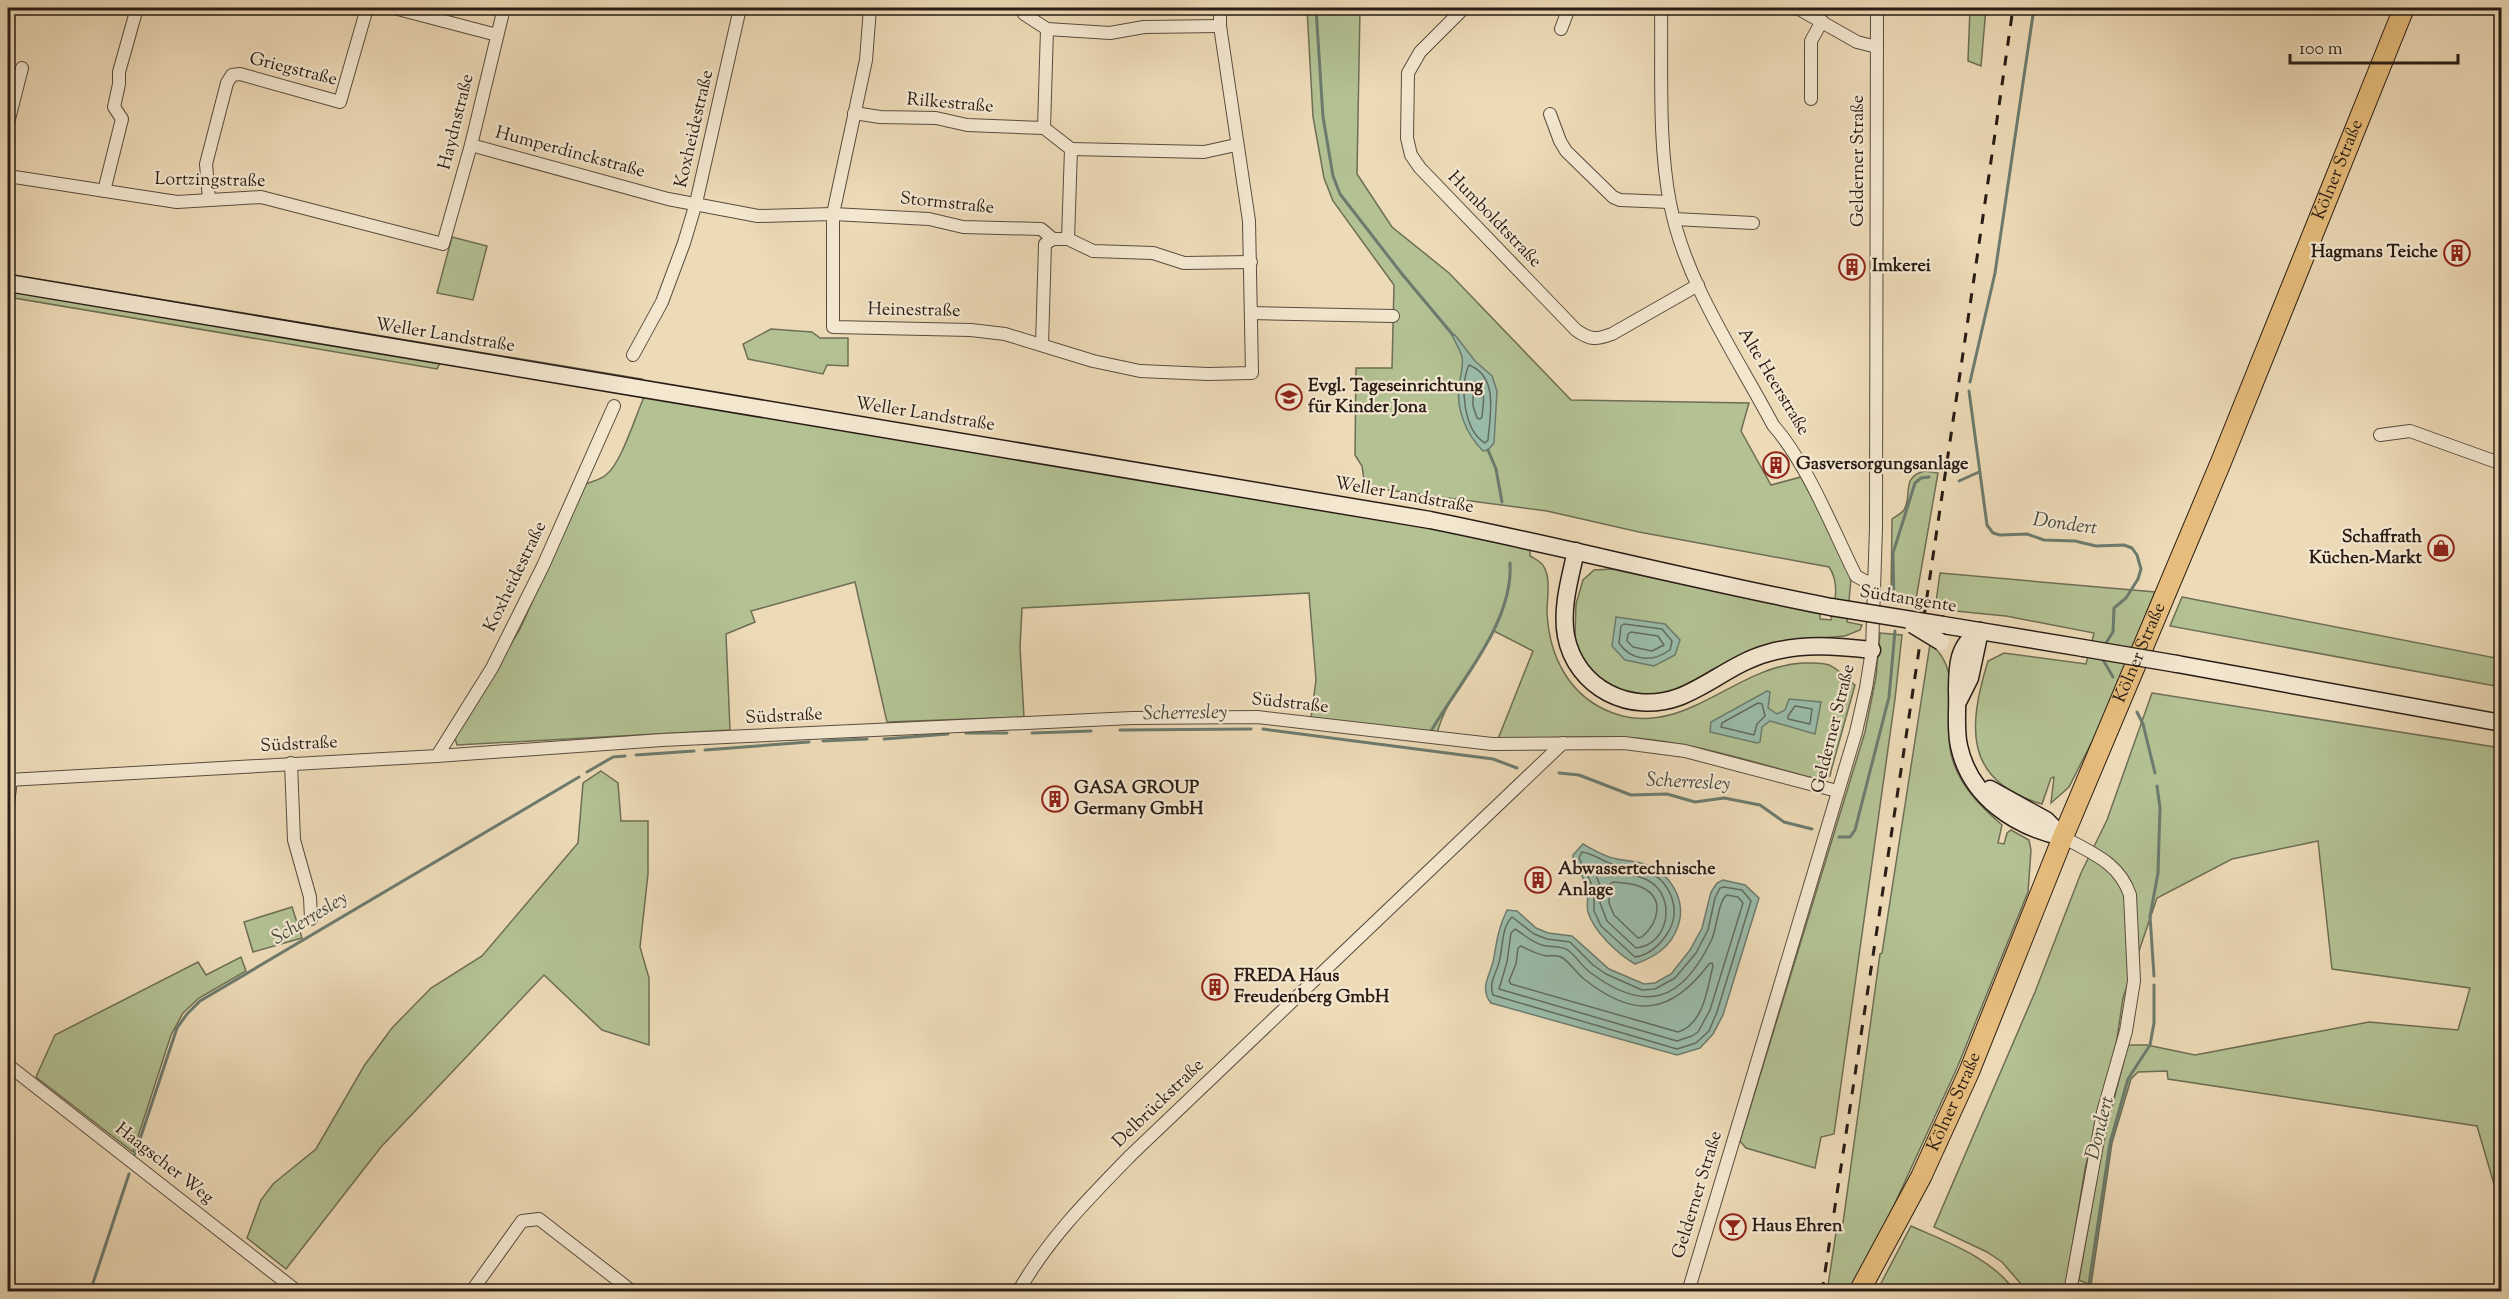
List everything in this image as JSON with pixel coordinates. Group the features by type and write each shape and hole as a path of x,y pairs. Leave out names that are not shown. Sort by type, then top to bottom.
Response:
{"main road":[{"name":"Kölner Straße","path":"1859,1292 1921,1177 1969,1072 2063,837 2221,462 2404,8"},
{"name":"Weller Landstraße","path":"8,283 1430,520 1734,588 1831,607"},
{"path":"1576,551 1565,606 1565,628 1569,648 1586,676 1606,693 1625,700 1653,703 1678,697 1753,658 1784,649 1821,646 1872,650"},
{"name":"Südtangente","path":"1831,607 1898,618 1942,634 1980,631 2502,723"},
{"path":"1958,704 1970,678 1980,631"},
{"path":"1980,631 1965,644 1957,666 1959,747 1979,790 2004,812 2041,832 2063,837"},
{"path":"1942,634 1957,666"}],"street":[{"path":"104,191 122,119 114,107 119,72 137,8"},
{"path":"162,8 179,8"},
{"name":"Griegstraße","path":"209,199 206,164 227,83 232,75 240,74 340,102 367,8"},
{"path":"394,8 497,35"},
{"name":"Haydnstraße","path":"443,244 471,145 504,8"},
{"name":"Koxheidestraße","path":"633,355 662,302 696,203 740,8"},
{"name":"Heinestraße","path":"870,8 866,60 833,214 833,327 971,330 1005,334 1093,361 1140,371 1208,375 1252,373 1249,221 1236,145 1220,26 1220,8"},
{"path":"1022,8 1024,14 1047,30 1110,33 1144,27 1220,26"},
{"name":"Humboldtstraße","path":"1464,8 1420,52 1408,73 1407,138 1411,155 1420,168 1576,330 1589,339 1599,339 1612,334 1698,285"},
{"path":"1561,29 1569,8"},
{"name":"Alte Heerstraße","path":"1661,8 1664,138 1670,202 1698,285 1773,425 1786,440 1802,468 1856,576 1865,581 1874,582"},
{"path":"1797,8 1857,42 1877,47"},
{"name":"Gelderner Straße","path":"1688,1292 1861,710 1872,650 1876,528 1877,8"},
{"path":"1811,99 1811,41 1821,21"},
{"path":"1047,30 1044,128 1071,149 1204,152 1236,145"},
{"path":"8,123 22,68"},
{"name":"Rilkestraße","path":"854,113 880,117 936,118 967,125 1044,128"},
{"path":"1550,114 1566,151 1613,198 1670,202"},
{"name":"Humperdinckstraße","path":"471,145 668,198 758,216 833,214"},
{"path":"1068,239 1071,149"},
{"name":"Lortzingstraße","path":"8,176 177,202 261,197 443,244"},
{"name":"Stormstraße","path":"833,214 929,219 963,227 1041,229 1053,239"},
{"path":"1674,219 1753,223"},
{"path":"1042,345 1045,244 1053,239 1068,239 1093,251 1153,253 1184,263 1251,262"},
{"path":"1251,314 1393,316"},
{"name":"Koxheidestraße","path":"437,756 492,668 543,566 614,406"},
{"path":"2380,435 2410,431 2502,464"},
{"name":"Südstraße","path":"9,780 437,756 662,740 1132,718 1257,717 1492,744 1624,743 1685,751 1837,792"},
{"name":"Delbrückstraße","path":"1018,1292 1035,1263 1071,1216 1131,1155 1563,743"},
{"path":"291,763 294,840 310,897 311,919"},
{"path":"8,804 9,780"},
{"path":"2063,837 2104,858 2125,882 2130,895 2134,981 2126,1032 2103,1112 2070,1292"},
{"name":"Haagscher Weg","path":"8,1065 298,1292"},
{"path":"471,1292 522,1221 539,1219 633,1292"}],"shaded area":[{"path":"1307,8 1360,8 1357,174 1392,227 1449,273 1571,400 1749,403 1741,431 1771,485 1801,477 1836,542 1851,579 1847,622 1862,625 1860,630 1845,636 1810,639 1659,696 1619,692 1590,671 1576,648 1576,604 1583,580 1594,570 1612,569 1820,614 1820,619 1831,620 1836,586 1829,567 1639,532 1547,511 1365,487 1362,466 1355,455 1356,368 1392,368 1394,285 1333,201 1324,178 1313,117"},
{"path":"1970,8 1986,8 1981,66 1968,61"},
{"path":"452,237 487,246 473,300 437,293"},
{"path":"8,274 642,379 640,382 8,276"},
{"path":"8,289 441,361 437,369 8,297"},
{"path":"771,329 812,332 820,338 848,338 848,366 827,365 823,374 748,359 743,344"},
{"path":"644,397 1457,532 1530,550 1530,556 1541,563 1546,572 1549,628 1557,659 1564,673 1584,697 1613,713 1638,718 1662,717 1686,710 1777,667 1816,663 1826,664 1836,669 1855,685 1830,776 1821,779 1809,777 1745,759 1657,740 1584,737 1498,739 1533,651 1494,631 1454,695 1437,734 1311,718 1316,680 1309,593 1022,608 1020,647 1024,717 887,722 855,582 751,611 755,622 726,634 730,730 457,745 455,738 520,629 585,484 602,478 618,460"},
{"path":"1925,471 1938,473 1915,605 1891,601 1892,519 1904,510 1912,478"},
{"path":"1940,573 2155,592 2104,718 2069,787 2051,803 2054,777 2051,778 2042,804 2016,794 1997,781 1985,766 1978,748 1975,729 1981,685 1988,661 2004,653 2086,664 2094,633 2006,616 1935,609"},
{"path":"2182,597 2501,659 2501,687 2170,626"},
{"path":"1880,633 1902,635 1895,699 1834,1134 1821,1137 1815,1168 1746,1148 1740,1141 1865,732 1876,677"},
{"path":"1930,644 1941,655 1950,680 1949,740 1954,765 1970,793 2002,825 1998,843 2004,844 2007,833 2011,830 2029,840 2031,850 2028,892 1957,1068 1885,1225 1850,1291 1827,1292 1837,1226 1843,1223 1880,954 1882,953"},
{"path":"2152,693 2501,748 2501,1208 2477,1126 2168,1079 2167,1071 2138,1072 2131,1079 2112,1143 2091,1285 2079,1280 2103,1142 2128,1045 2147,1045 2195,1055 2369,1022 2458,1030 2470,988 2332,969 2318,841 2232,859 2157,898 2123,998 2116,1045 2085,1169 2065,1291 2027,1291 2002,1262 1987,1252 1934,1227 2035,992 2081,873 2107,820"},
{"path":"601,771 618,783 621,821 648,821 648,874 640,947 649,978 649,1045 602,1030 544,975 381,1147 286,1269 247,1238 261,1200 273,1184 316,1149 364,1066 392,1028 431,988 482,956 578,843 583,783"},
{"path":"292,907 302,938 253,952 244,922"},
{"path":"241,957 246,971 199,998 183,1013 171,1035 133,1152 36,1077 55,1035 198,962 206,975"},
{"path":"1911,1226 1981,1260 2005,1279 2015,1291 1877,1291"}],"water":[{"path":"1452,335 1455,335 1475,361 1492,376 1497,391 1494,443 1488,450 1483,451 1472,437 1461,412 1458,395 1462,360"},
{"path":"1616,617 1665,624 1680,640 1675,655 1654,666 1625,660 1612,646"},
{"path":"1767,691 1770,692 1768,708 1777,714 1785,710 1789,699 1821,702 1815,734 1770,721 1762,727 1760,742 1757,743 1710,732 1711,722"},
{"path":"1583,844 1608,857 1641,863 1653,868 1669,880 1678,897 1680,916 1671,940 1656,954 1635,964 1614,948 1595,927 1588,912 1586,885 1573,859 1573,855"},
{"path":"1723,880 1745,885 1759,898 1723,1015 1713,1034 1700,1048 1677,1055 1491,1003 1487,997 1487,980 1500,927 1507,910 1517,911 1536,928 1548,933 1572,936 1609,969 1644,984 1655,983 1671,974 1690,950 1702,928 1711,892 1717,883"}],"waterway":[{"path":"1316,8 1323,117 1333,176 1340,194 1453,335"},
{"name":"Dondert","path":"1970,382 1995,273 2034,8"},
{"name":"Dondert","path":"1969,391 1987,525 1993,533 2027,534 2044,540 2075,541 2096,546 2124,545 2132,548 2137,555 2141,569 2138,579 2126,598 2114,608 2113,632 2104,646"},
{"path":"1488,450 1496,469 1502,502"},
{"name":"Scherresley","path":"1959,481 1979,472"},
{"name":"Scherresley","path":"1894,602 1893,553 1915,483 1921,478 1929,477"},
{"path":"1431,731 1494,629 1509,585 1510,563"},
{"name":"Scherresley","path":"1839,837 1850,837 1855,830 1889,697 1895,631"},
{"name":"Dondert","path":"2102,658 2113,677"},
{"name":"Dondert","path":"2137,712 2143,724 2155,773"},
{"name":"Scherresley","path":"1120,730 1251,729"},
{"name":"Scherresley","path":"1263,729 1493,759 1517,768"},
{"name":"Scherresley","path":"1032,733 1091,731"},
{"name":"Scherresley","path":"966,733 1007,733"},
{"name":"Scherresley","path":"884,739 948,734"},
{"name":"Scherresley","path":"823,741 867,739"},
{"name":"Scherresley","path":"705,750 809,742"},
{"name":"Scherresley","path":"636,755 694,751"},
{"name":"Scherresley","path":"587,772 613,757 625,756"},
{"name":"Scherresley","path":"1559,773 1579,775 1631,795 1667,794 1695,802 1724,798 1760,805 1784,822 1812,829"},
{"name":"Scherresley","path":"135,1154 177,1028 200,1001 579,777"},
{"name":"Dondert","path":"2154,976 2150,916 2158,873 2160,808 2157,786"},
{"name":"Dondert","path":"2089,1284 2110,1143 2128,1079 2150,1045 2154,1023 2154,985"},
{"name":"Scherresley","path":"90,1292 129,1174"}],"railway":[{"path":"1822,1292 2013,8"}],"place":[{"name":"Hagmans Teiche","path":"2457,253"},
{"name":"Imkerei","path":"1852,267"},
{"name":"Evgl. Tageseinrichtung für Kinder Jona","path":"1289,397"},
{"name":"Gasversorgungsanlage","path":"1776,465"},
{"name":"Schaffrath Küchen-Markt","path":"2441,548"},
{"name":"GASA GROUP Germany GmbH","path":"1055,799"},
{"name":"Abwassertechnische Anlage","path":"1538,880"},
{"name":"FREDA Haus Freudenberg GmbH","path":"1215,987"},
{"name":"Haus Ehren","path":"1733,1227"}]}
